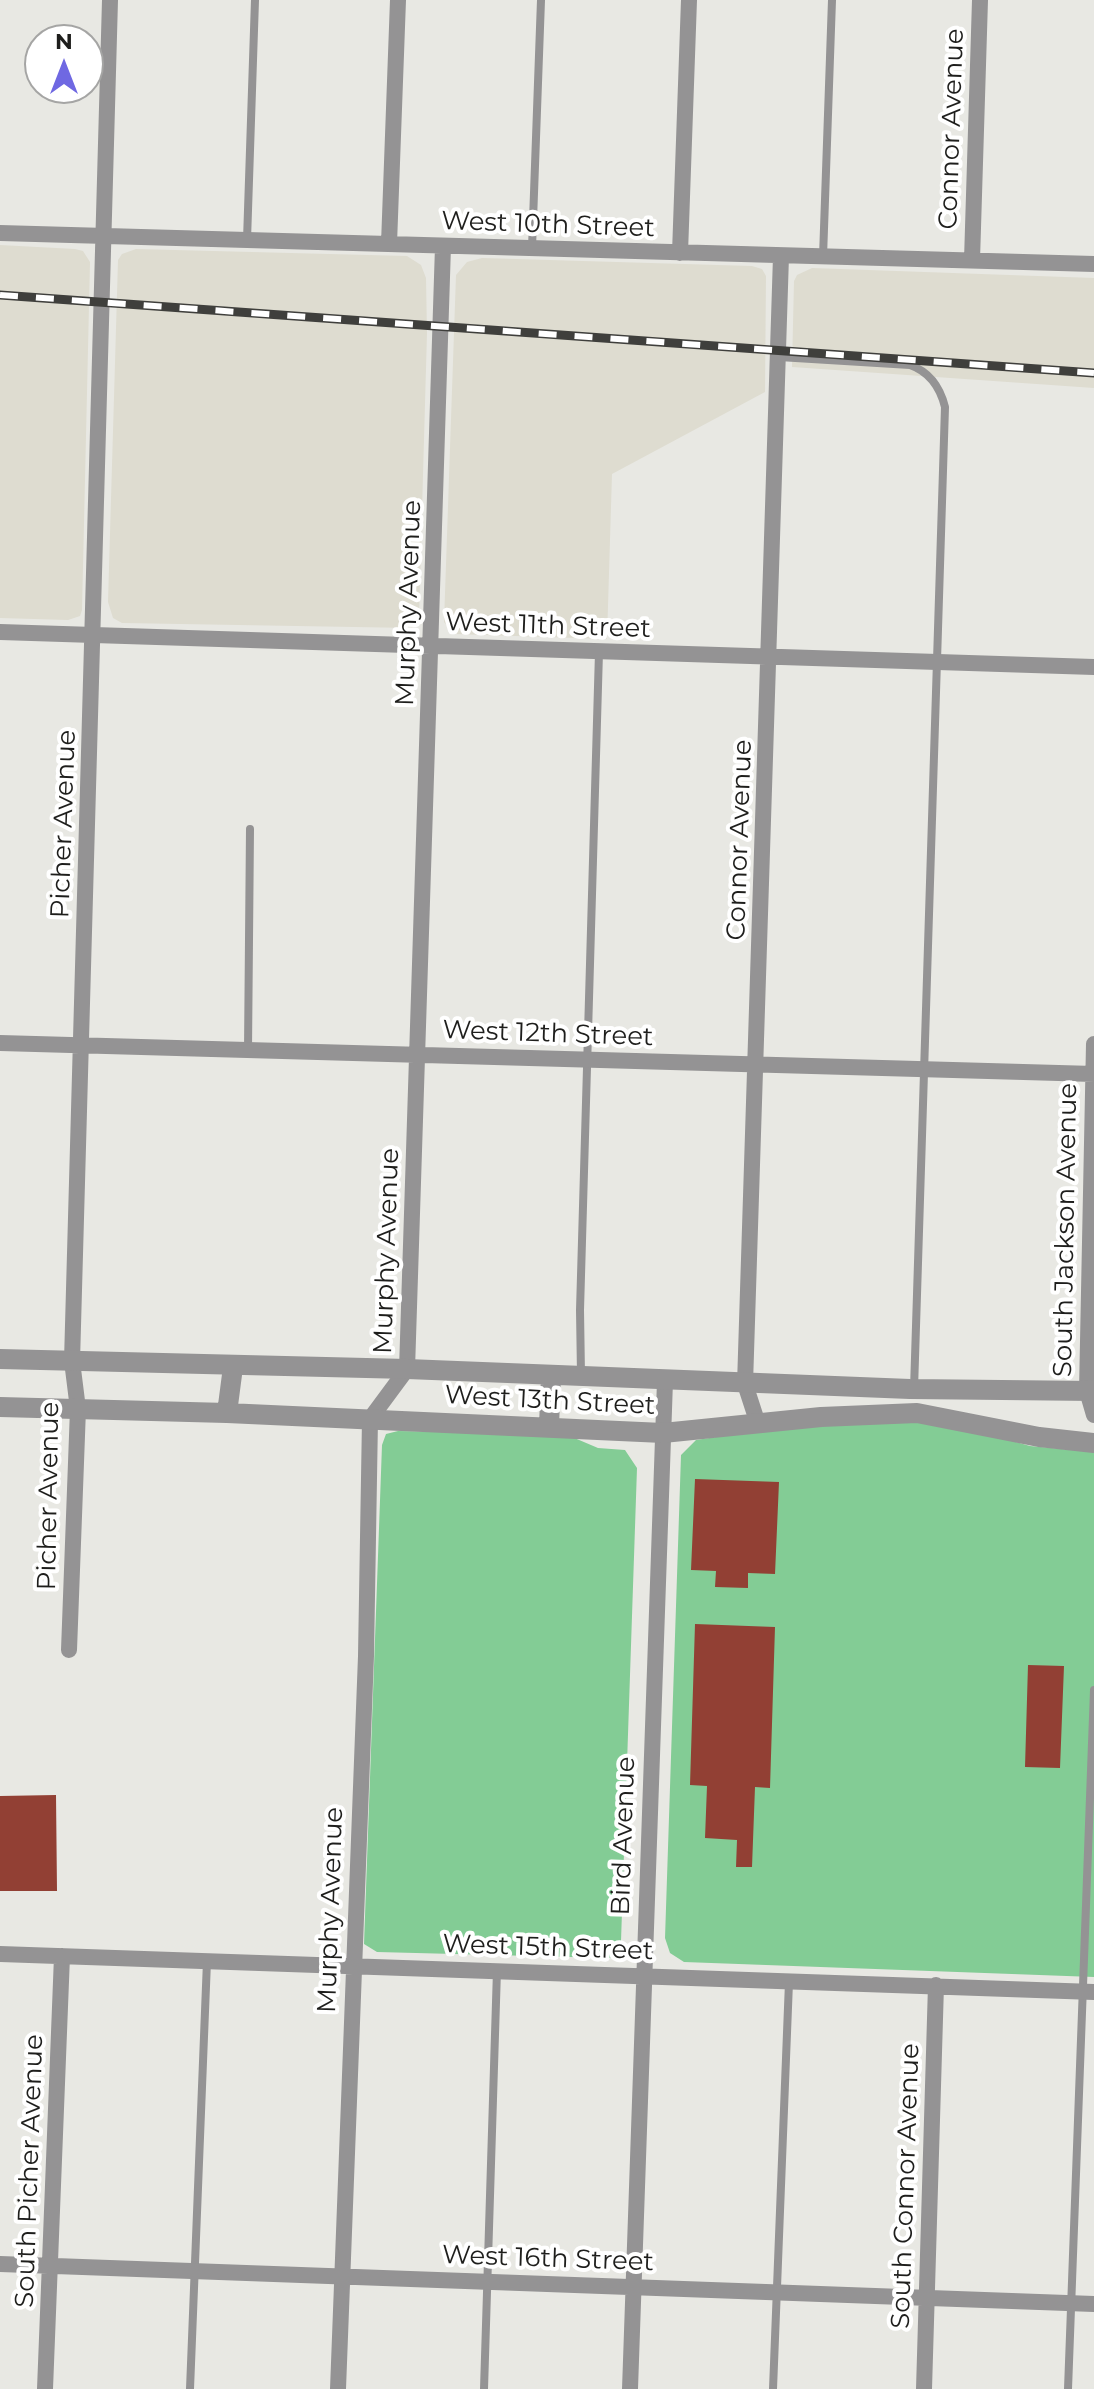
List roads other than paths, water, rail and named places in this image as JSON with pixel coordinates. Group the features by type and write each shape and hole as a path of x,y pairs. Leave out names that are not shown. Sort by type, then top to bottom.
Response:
{"street":[{"name":"Picher Avenue","path":"69,1650 78,1409 72,1361 110,0"},
{"path":"389,244 398,0"},
{"path":"680,253 689,0"},
{"name":"Connor Avenue","path":"972,260 980,0"},
{"name":"West 10th Street","path":"0,233 1094,264"},
{"name":"Murphy Avenue","path":"338,2389 366,1656 370,1419 407,1369 443,246"},
{"name":"Connor Avenue","path":"758,1424 745,1384 771,657 781,256"},
{"name":"West 11th Street","path":"0,632 1094,667"},
{"name":"West 12th Street","path":"0,1043 1094,1074"},
{"name":"South Jackson Avenue","path":"1094,1044 1090,1391 1094,1415"},
{"name":"West 13th Street","path":"0,1359 407,1369 914,1389 1090,1391"},
{"path":"227,1413 233,1367"},
{"path":"549,1426 551,1376"},
{"name":"Bird Avenue","path":"630,2389 665,1381"},
{"name":"West 13th Street","path":"0,1407 227,1413 663,1433 821,1417 917,1413 1039,1437 1094,1443"},
{"name":"West 15th Street","path":"0,1954 1089,1992"},
{"name":"South Picher Avenue","path":"45,2389 62,1956"},
{"name":"South Connor Avenue","path":"924,2389 936,1985"},
{"name":"West 16th Street","path":"0,2264 1094,2304"}],"lane":[{"path":"247,241 255,0"},
{"path":"531,249 541,0"},
{"path":"823,257 832,0"},
{"path":"779,357 910,365 922,369 942,394 945,421 914,1389"},
{"path":"581,1377 599,652"},
{"path":"248,1050 250,829"},
{"path":"1068,2389 1089,1992 1094,1690"},
{"path":"190,2389 207,1960"},
{"path":"484,2389 497,1970"},
{"path":"773,2389 789,1980"}],"railway":[{"path":"0,295 1094,373"}]}
